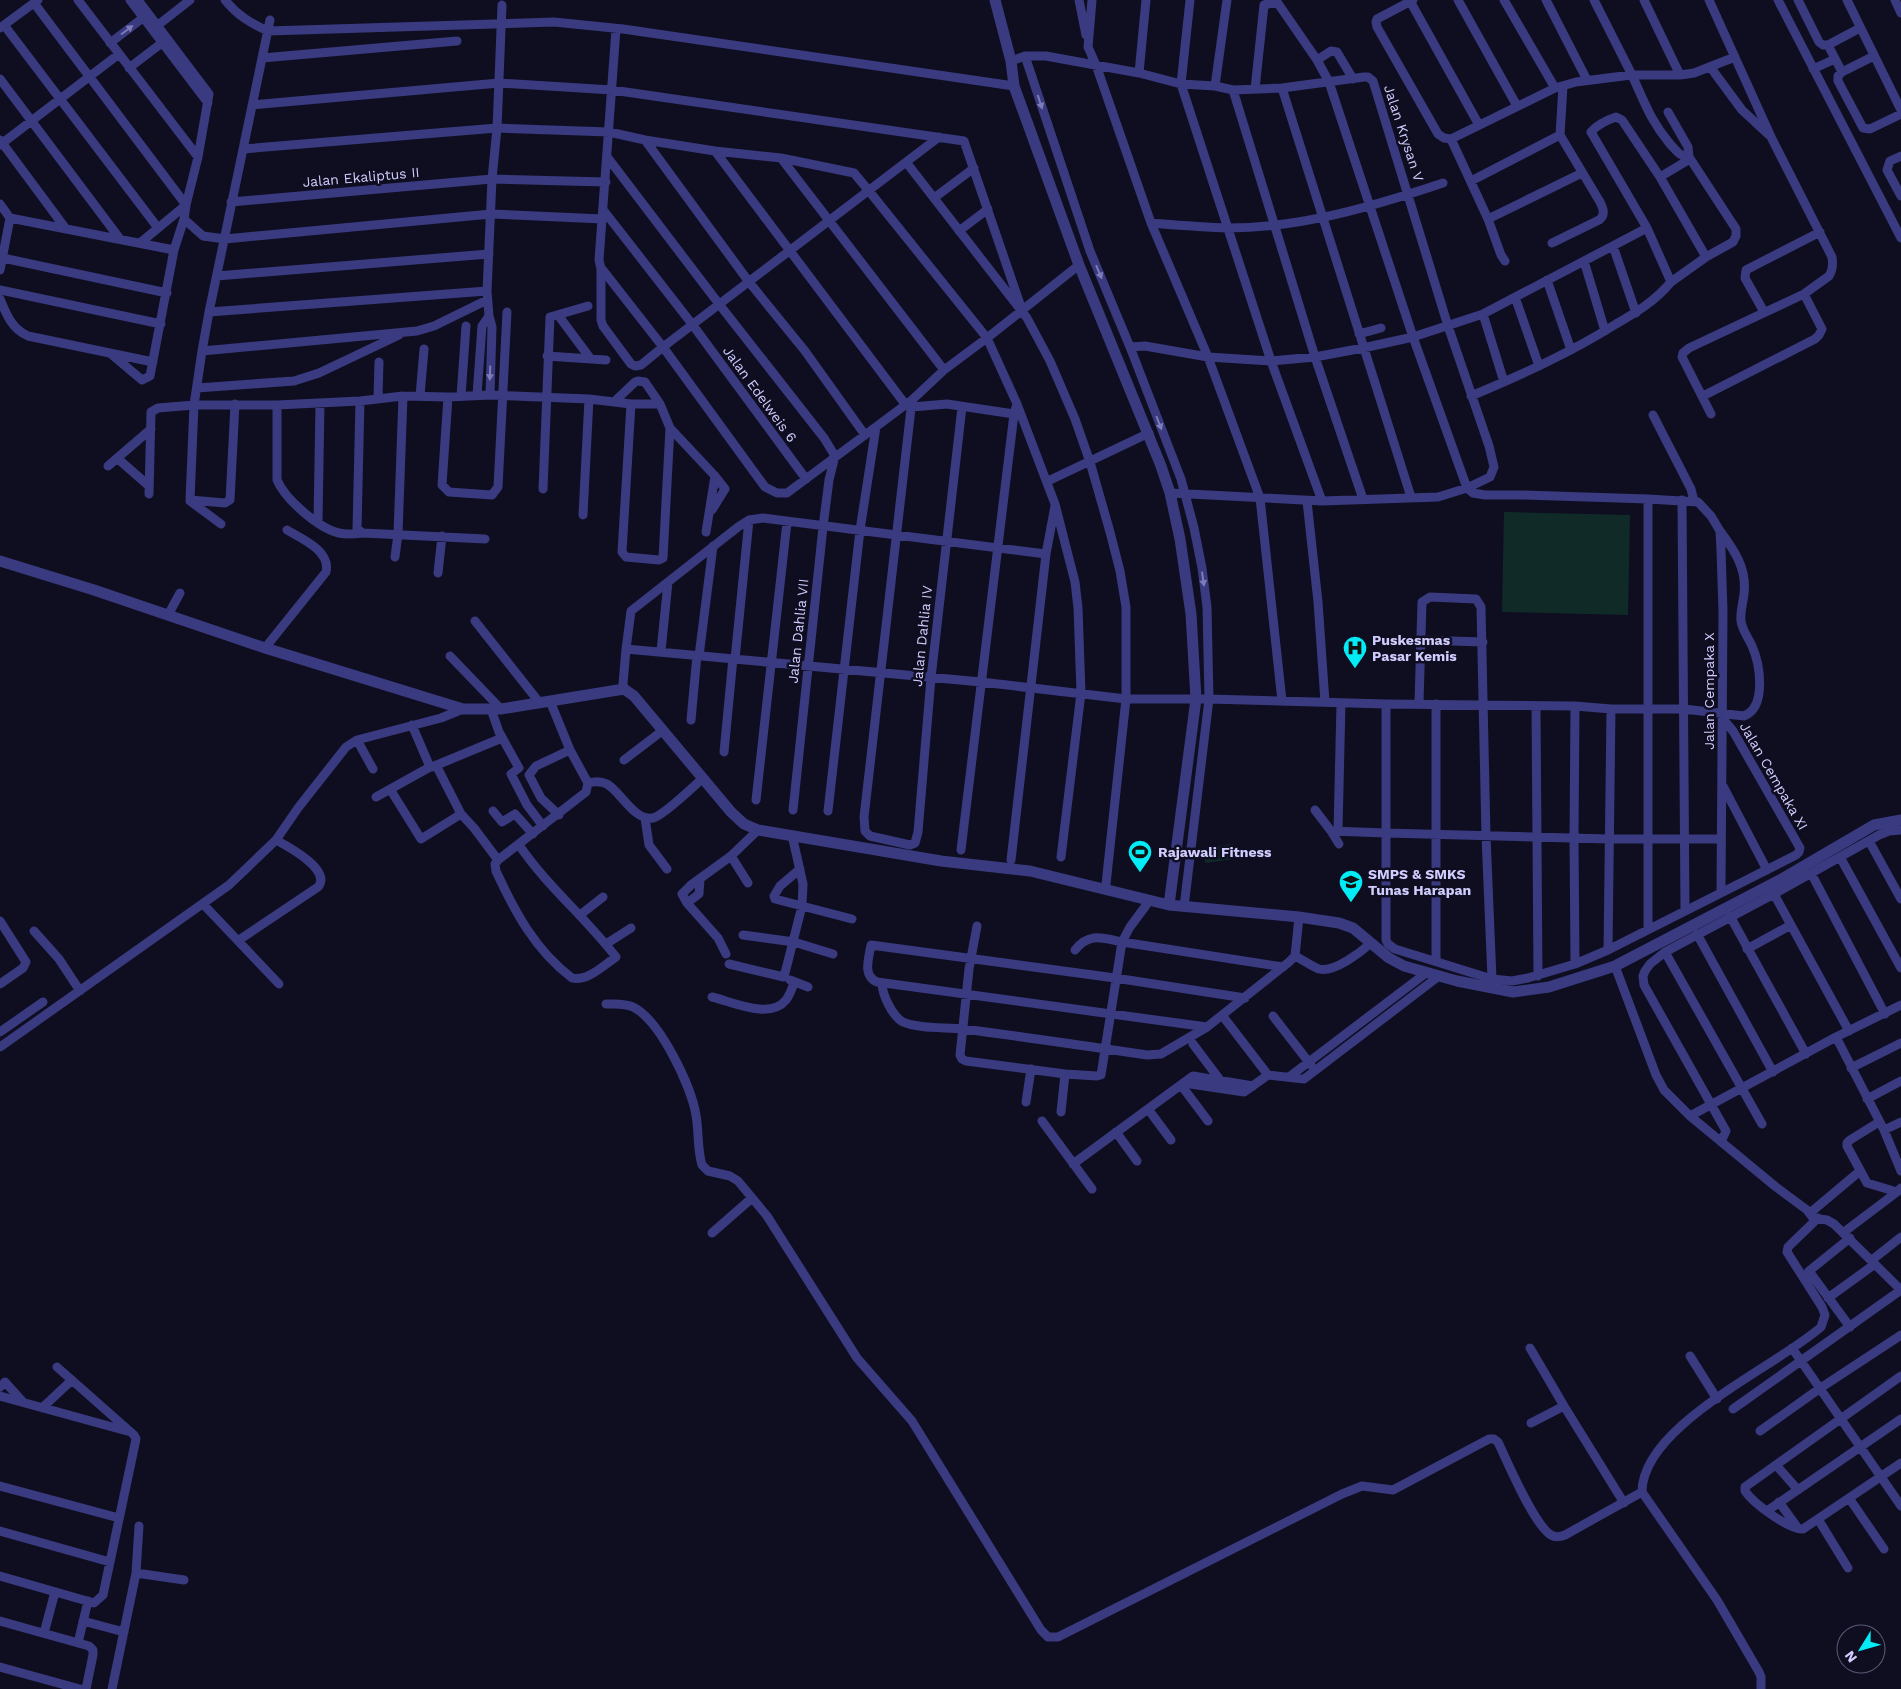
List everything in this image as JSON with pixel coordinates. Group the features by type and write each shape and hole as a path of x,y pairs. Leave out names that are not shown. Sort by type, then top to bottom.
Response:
{"street":[{"path":"78,0 198,157"},
{"path":"110,353 142,380 150,376 174,250 184,219 198,157 209,94 146,16 130,0"},
{"path":"138,0 146,16"},
{"path":"155,28 190,0"},
{"path":"225,0 234,12 250,24 268,31 554,22 623,29 1014,86"},
{"path":"995,0 1011,61 1014,86 1078,261 1149,433 1170,493 1180,539 1191,614 1196,699 1169,905"},
{"path":"1079,0 1088,48 1096,65 1152,223 1208,357 1260,498 1282,700"},
{"path":"1088,48 1092,0"},
{"path":"1139,73 1146,0"},
{"path":"1190,0 1181,84 1271,361 1322,502"},
{"path":"1215,86 1227,0"},
{"path":"1458,0 1517,106"},
{"path":"1504,0 1559,87 1560,136 1603,208 1602,218 1552,243"},
{"path":"1546,0 1587,80"},
{"path":"1594,0 1632,75 1648,114 1657,128 1681,155 1689,158"},
{"path":"1644,0 1680,75"},
{"path":"1709,0 1772,139 1832,257 1832,272 1804,294 1689,348 1683,354 1682,357 1711,414"},
{"path":"1778,0 1901,238"},
{"path":"1798,0 1819,42 1823,45 1828,45 1860,28"},
{"path":"1847,0 1860,28 1874,56 1901,112 1868,130 1863,128 1838,82 1838,76 1842,72 1874,56"},
{"path":"1895,0 1901,13"},
{"path":"626,649 981,682 1126,699 1209,698 1386,704 1575,706 1611,709 1684,709 1723,717 1750,714 1756,707 1760,694 1756,660 1752,646 1741,623 1740,615 1745,582 1743,570 1739,558 1704,508 1694,501 1537,495 1480,495 1473,493 1467,488 1413,337 1330,82 1276,1 1262,3 1255,89"},
{"path":"1479,125 1412,1 1377,19 1377,27 1438,134 1444,138 1451,139 1559,87 1587,80 1632,75 1680,75 1711,68 1735,57"},
{"path":"158,228 61,99 2,27 36,2 88,78 186,205"},
{"path":"490,395 492,327 487,296 502,5"},
{"path":"110,43 146,16"},
{"path":"190,500 194,405 202,352 231,202 270,20"},
{"path":"616,29 610,132 599,260 602,269 601,320 603,326 631,364 639,367 692,324 938,137"},
{"path":"129,68 164,40"},
{"path":"262,58 458,41"},
{"path":"1828,45 1842,72"},
{"path":"1317,60 1332,51 1337,52 1353,79"},
{"path":"66,229 1,143 119,54"},
{"path":"1011,61 1024,56 1090,251 1130,347 1185,493 1194,528 1207,606 1209,698 1184,907"},
{"name":"Jalan Krysan V","path":"1024,56 1046,56 1139,73 1181,84 1215,86 1233,90 1282,88 1368,77 1373,81 1448,326 1489,446 1494,467 1492,474 1488,478 1467,488 1438,497 1322,502 1170,493"},
{"path":"1813,69 1835,58"},
{"path":"1711,68 1749,118 1772,139"},
{"path":"0,79 120,240"},
{"path":"252,105 498,83 612,90 964,140 1022,310"},
{"path":"1282,88 1411,497"},
{"path":"1233,90 1315,357 1363,499"},
{"path":"1471,396 1539,366 1605,332 1647,306 1671,282 1706,257 1733,242 1736,236 1736,229 1689,158 1688,147 1668,112"},
{"path":"1671,282 1647,228 1591,132 1594,128 1616,117 1622,120 1660,178 1706,257"},
{"path":"243,149 497,128 610,132 645,140 715,151 781,158 854,173 987,338 1017,404 1048,481 1055,504 1075,582 1078,608 1081,693 1061,857"},
{"path":"1471,180 1560,136"},
{"path":"1451,139 1471,180 1501,256 1505,261"},
{"path":"645,140 749,282 805,351 865,435"},
{"path":"715,151 789,251 909,404 882,674"},
{"path":"1901,156 1890,161 1887,170 1901,196"},
{"path":"608,158 824,438 835,456"},
{"path":"781,158 944,370"},
{"path":"1660,178 1689,158"},
{"path":"906,162 1022,310 1050,361 1090,462 1120,571 1126,607 1126,699 1106,884"},
{"path":"934,198 974,168"},
{"path":"1488,220 1582,173"},
{"name":"Jalan Ekaliptus II","path":"231,202 492,179 606,182"},
{"path":"1152,223 1228,228 1274,225 1323,218 1443,183"},
{"path":"0,204 10,218 174,250"},
{"path":"140,243 186,205"},
{"path":"959,231 988,209"},
{"path":"184,219 203,236 225,239 491,214 603,215"},
{"name":"Jalan Edelweis 6","path":"603,215 692,324 806,480"},
{"path":"0,270 10,218"},
{"path":"1130,347 1145,346 1208,357 1271,361 1315,357 1413,337 1482,314 1647,228"},
{"path":"1764,312 1745,278 1746,270 1820,232"},
{"path":"1613,246 1636,313"},
{"path":"602,269 663,347 765,486 777,492 787,492 909,404 944,370 1022,310 1090,251"},
{"path":"217,276 489,254"},
{"path":"3,258 167,293"},
{"path":"1584,261 1605,332"},
{"path":"1547,280 1571,350"},
{"path":"0,290 161,324"},
{"path":"1702,396 1815,339 1819,335 1822,329 1804,294"},
{"path":"209,312 487,296"},
{"path":"202,352 404,333 434,326 487,296"},
{"path":"1515,297 1539,366"},
{"path":"0,299 10,321 22,333 28,336 153,362"},
{"path":"543,489 545,397 550,317 588,306"},
{"path":"448,397 442,485 449,492 492,495 498,487 507,312"},
{"path":"1482,314 1504,382"},
{"path":"558,315 590,358"},
{"path":"477,396 482,326 489,316"},
{"path":"461,396 466,326"},
{"path":"1359,334 1381,328"},
{"path":"197,388 294,381 319,373 404,333"},
{"path":"420,396 424,349"},
{"path":"479,353 491,354"},
{"path":"547,356 606,360"},
{"path":"378,398 379,362"},
{"path":"615,402 635,382 642,380 647,383 660,404 670,428 725,488 709,515 706,532"},
{"path":"117,458 149,490 151,412 154,408 194,405 320,403 403,396 448,397 490,395 589,399 631,404 660,404"},
{"path":"395,557 398,534 403,396"},
{"path":"583,515 589,399"},
{"path":"360,401 356,526 357,529 363,532"},
{"path":"318,522 320,403"},
{"path":"190,500 225,503 231,498 235,404"},
{"path":"631,404 622,552 626,557 659,560 663,558 670,428"},
{"path":"909,404 947,404 1014,414"},
{"path":"961,850 996,548 1014,414 1017,404"},
{"path":"277,405 277,480 288,497 318,522 338,533 363,532 485,539"},
{"name":"Jalan Dahlia IV","path":"882,674 864,827 870,836 910,845 915,843 916,839 931,678 962,407"},
{"path":"1653,415 1691,489 1694,501"},
{"path":"828,812 860,530 876,427"},
{"path":"108,466 150,429"},
{"path":"1048,481 1149,433"},
{"name":"Jalan Dahlia VII","path":"794,810 823,527 829,480 835,456"},
{"path":"1648,499 1648,930"},
{"path":"190,500 221,524"},
{"path":"1682,500 1685,911"},
{"path":"1307,501 1326,702"},
{"path":"1011,860 1046,554 1055,504"},
{"path":"1046,554 763,518 750,520 713,546 631,611 623,684 731,812 744,824 758,830 941,861 1030,871 1169,905 1299,917 1339,923 1353,928 1395,962 1426,973 1513,992 1549,987 1615,966 1751,901 1882,828 1901,820"},
{"path":"724,752 750,520"},
{"path":"756,800 787,522"},
{"path":"265,648 326,572 326,560 322,554 287,530"},
{"name":"Jalan Cempaka X","path":"1720,531 1723,611 1722,892"},
{"path":"438,573 442,536"},
{"path":"691,720 713,546"},
{"path":"0,561 168,614 265,648 463,709 496,709 544,702 623,684"},
{"path":"661,651 668,582"},
{"path":"168,614 180,593"},
{"path":"1419,703 1421,604 1426,598 1433,596 1476,599 1481,607 1485,704 1486,836 1492,979"},
{"path":"475,621 544,702 589,785 586,792 498,860 495,864 496,871 519,918 543,952 569,976 581,979 616,957 536,868 519,845"},
{"path":"1420,640 1482,642"},
{"path":"450,656 496,709 502,738 519,768 511,774 527,805 543,826"},
{"path":"1334,831 1341,703"},
{"path":"1386,704 1386,940 1395,949 1492,979 1512,981 1538,976 1575,964 1608,950 1767,870 1723,786"},
{"path":"1436,704 1436,961"},
{"path":"1536,706 1538,976"},
{"path":"1575,706 1575,964"},
{"path":"0,1047 229,885 276,840 298,808 346,747 358,740 441,718 463,709"},
{"path":"1608,950 1611,709"},
{"name":"Jalan Cempaka XI","path":"1723,717 1733,731 1800,848 1796,855 1767,870"},
{"path":"412,725 461,814 498,860"},
{"path":"624,760 662,731"},
{"path":"376,797 433,766 502,738"},
{"path":"358,740 373,768"},
{"path":"558,815 541,798 529,775 536,766 570,750"},
{"path":"588,782 596,781 606,784 634,811 645,818 653,818 661,814 702,779"},
{"path":"390,789 421,839 461,814"},
{"path":"493,811 502,822 527,805"},
{"path":"1315,810 1334,831 1339,844"},
{"path":"515,814 533,834"},
{"path":"645,818 649,845 666,869"},
{"path":"1882,828 1901,830"},
{"path":"1721,1142 1726,1131 1644,985 1643,976 1645,971 1650,964 1665,952 1730,916 1751,901 1774,894 1869,841 1882,828"},
{"path":"726,954 718,938 687,903 683,892 731,856 758,830"},
{"path":"1334,831 1574,838 1721,839"},
{"path":"784,977 802,906 803,884 792,835"},
{"path":"239,940 283,912 322,883 320,873 298,853 276,840"},
{"path":"1869,841 1901,899"},
{"path":"731,856 748,883"},
{"path":"1840,857 1901,968"},
{"path":"800,869 780,886 774,896 777,900 852,919"},
{"path":"1811,874 1885,1014"},
{"path":"1774,894 1849,1031"},
{"path":"580,915 604,896"},
{"path":"977,926 962,1029 960,1054 964,1060 1065,1074 1100,1075 1103,1073 1122,942 1130,927 1150,900"},
{"path":"204,904 279,984"},
{"path":"1730,916 1806,1054"},
{"path":"882,983 882,989 888,1004 903,1022 1158,1055 1208,1027 1295,956 1299,917"},
{"path":"0,921 26,962 23,968 0,984"},
{"path":"1748,948 1791,925"},
{"path":"606,944 631,928"},
{"path":"34,931 59,959 80,991"},
{"path":"1697,934 1773,1072"},
{"path":"743,935 794,942 833,954"},
{"path":"1076,950 1082,943 1096,938 1283,967"},
{"path":"1295,956 1322,970 1354,958 1371,943"},
{"path":"1208,1027 1112,1012 882,983 872,980 868,974 871,945 1116,978 1245,998"},
{"path":"1665,952 1762,1124"},
{"path":"730,964 784,977 808,987"},
{"path":"1615,966 1659,1083 1670,1098 1776,1187 1814,1215 1834,1224 1901,1290 1733,1409"},
{"path":"1289,1077 1426,973"},
{"path":"1182,1084 1244,1092 1268,1075 1304,1079 1439,976"},
{"path":"712,997 760,1010 772,1009 785,1001 794,982"},
{"path":"0,1032 43,1002"},
{"path":"606,1004 626,1004 633,1007 652,1023 688,1086 696,1116 702,1165 708,1171 734,1178 767,1216 857,1358 906,1411 1041,1630 1050,1638 1058,1637 1342,1494 1362,1486 1393,1490 1489,1439 1494,1439 1498,1442 1541,1525 1552,1537 1565,1535 1642,1492"},
{"path":"1690,1116 1836,1037 1901,1005"},
{"path":"1274,1016 1316,1071"},
{"path":"1226,1019 1268,1075"},
{"path":"1836,1037 1884,1130 1901,1171"},
{"path":"1852,1068 1901,1043"},
{"path":"1193,1044 1220,1080"},
{"path":"1026,1102 1031,1069"},
{"path":"1061,1112 1065,1074"},
{"path":"1073,1164 1193,1076 1253,1086"},
{"path":"1867,1100 1901,1081"},
{"path":"1182,1084 1208,1121"},
{"path":"1148,1109 1171,1140"},
{"path":"1042,1121 1092,1189"},
{"path":"1879,1122 1847,1142 1847,1146 1869,1184 1899,1190"},
{"path":"1884,1130 1901,1122"},
{"path":"1116,1132 1137,1161"},
{"path":"1761,1689 1759,1672 1717,1600 1642,1492 1643,1478 1647,1468 1667,1439 1688,1420 1717,1398 1821,1328 1825,1315 1822,1307 1788,1256 1787,1250 1814,1215 1860,1171"},
{"path":"1805,1282 1805,1275 1809,1271 1899,1190"},
{"path":"712,1233 752,1198"},
{"path":"1828,1298 1874,1262 1901,1237"},
{"path":"1809,1271 1850,1327"},
{"path":"1760,1431 1819,1389 1901,1335"},
{"path":"1530,1348 1624,1503"},
{"path":"1792,1348 1901,1506"},
{"path":"1690,1356 1717,1398"},
{"path":"0,1576 94,1603 103,1595 136,1439 57,1367"},
{"path":"1901,1376 1745,1487 1745,1491 1767,1511 1798,1530 1803,1529 1901,1463"},
{"path":"42,1408 72,1380"},
{"path":"0,1388 5,1382 23,1402"},
{"path":"0,1396 130,1432"},
{"path":"1531,1423 1564,1406"},
{"path":"1767,1511 1901,1419"},
{"path":"1776,1465 1798,1490"},
{"path":"0,1486 119,1518"},
{"path":"1849,1498 1884,1549"},
{"path":"1779,1502 1798,1530"},
{"path":"1818,1519 1848,1568"},
{"path":"112,1689 136,1573 139,1526"},
{"path":"0,1531 110,1562"},
{"path":"136,1573 184,1580"},
{"path":"44,1634 55,1592"},
{"path":"78,1643 88,1601"},
{"path":"0,1621 89,1646 93,1650 86,1689"},
{"path":"83,1621 124,1632"},
{"path":"0,1667 80,1689"}],"green space":[{"path":"1504,512 1630,515 1628,615 1502,612"},
{"path":"1233,844 1235,859 1205,863 1203,848"}],"place":[{"name":"Puskesmas Pasar Kemis","path":"1355,669"},
{"name":"Rajawali Fitness","path":"1140,873"},
{"name":"SMPS & SMKS Tunas Harapan","path":"1351,903"}]}
